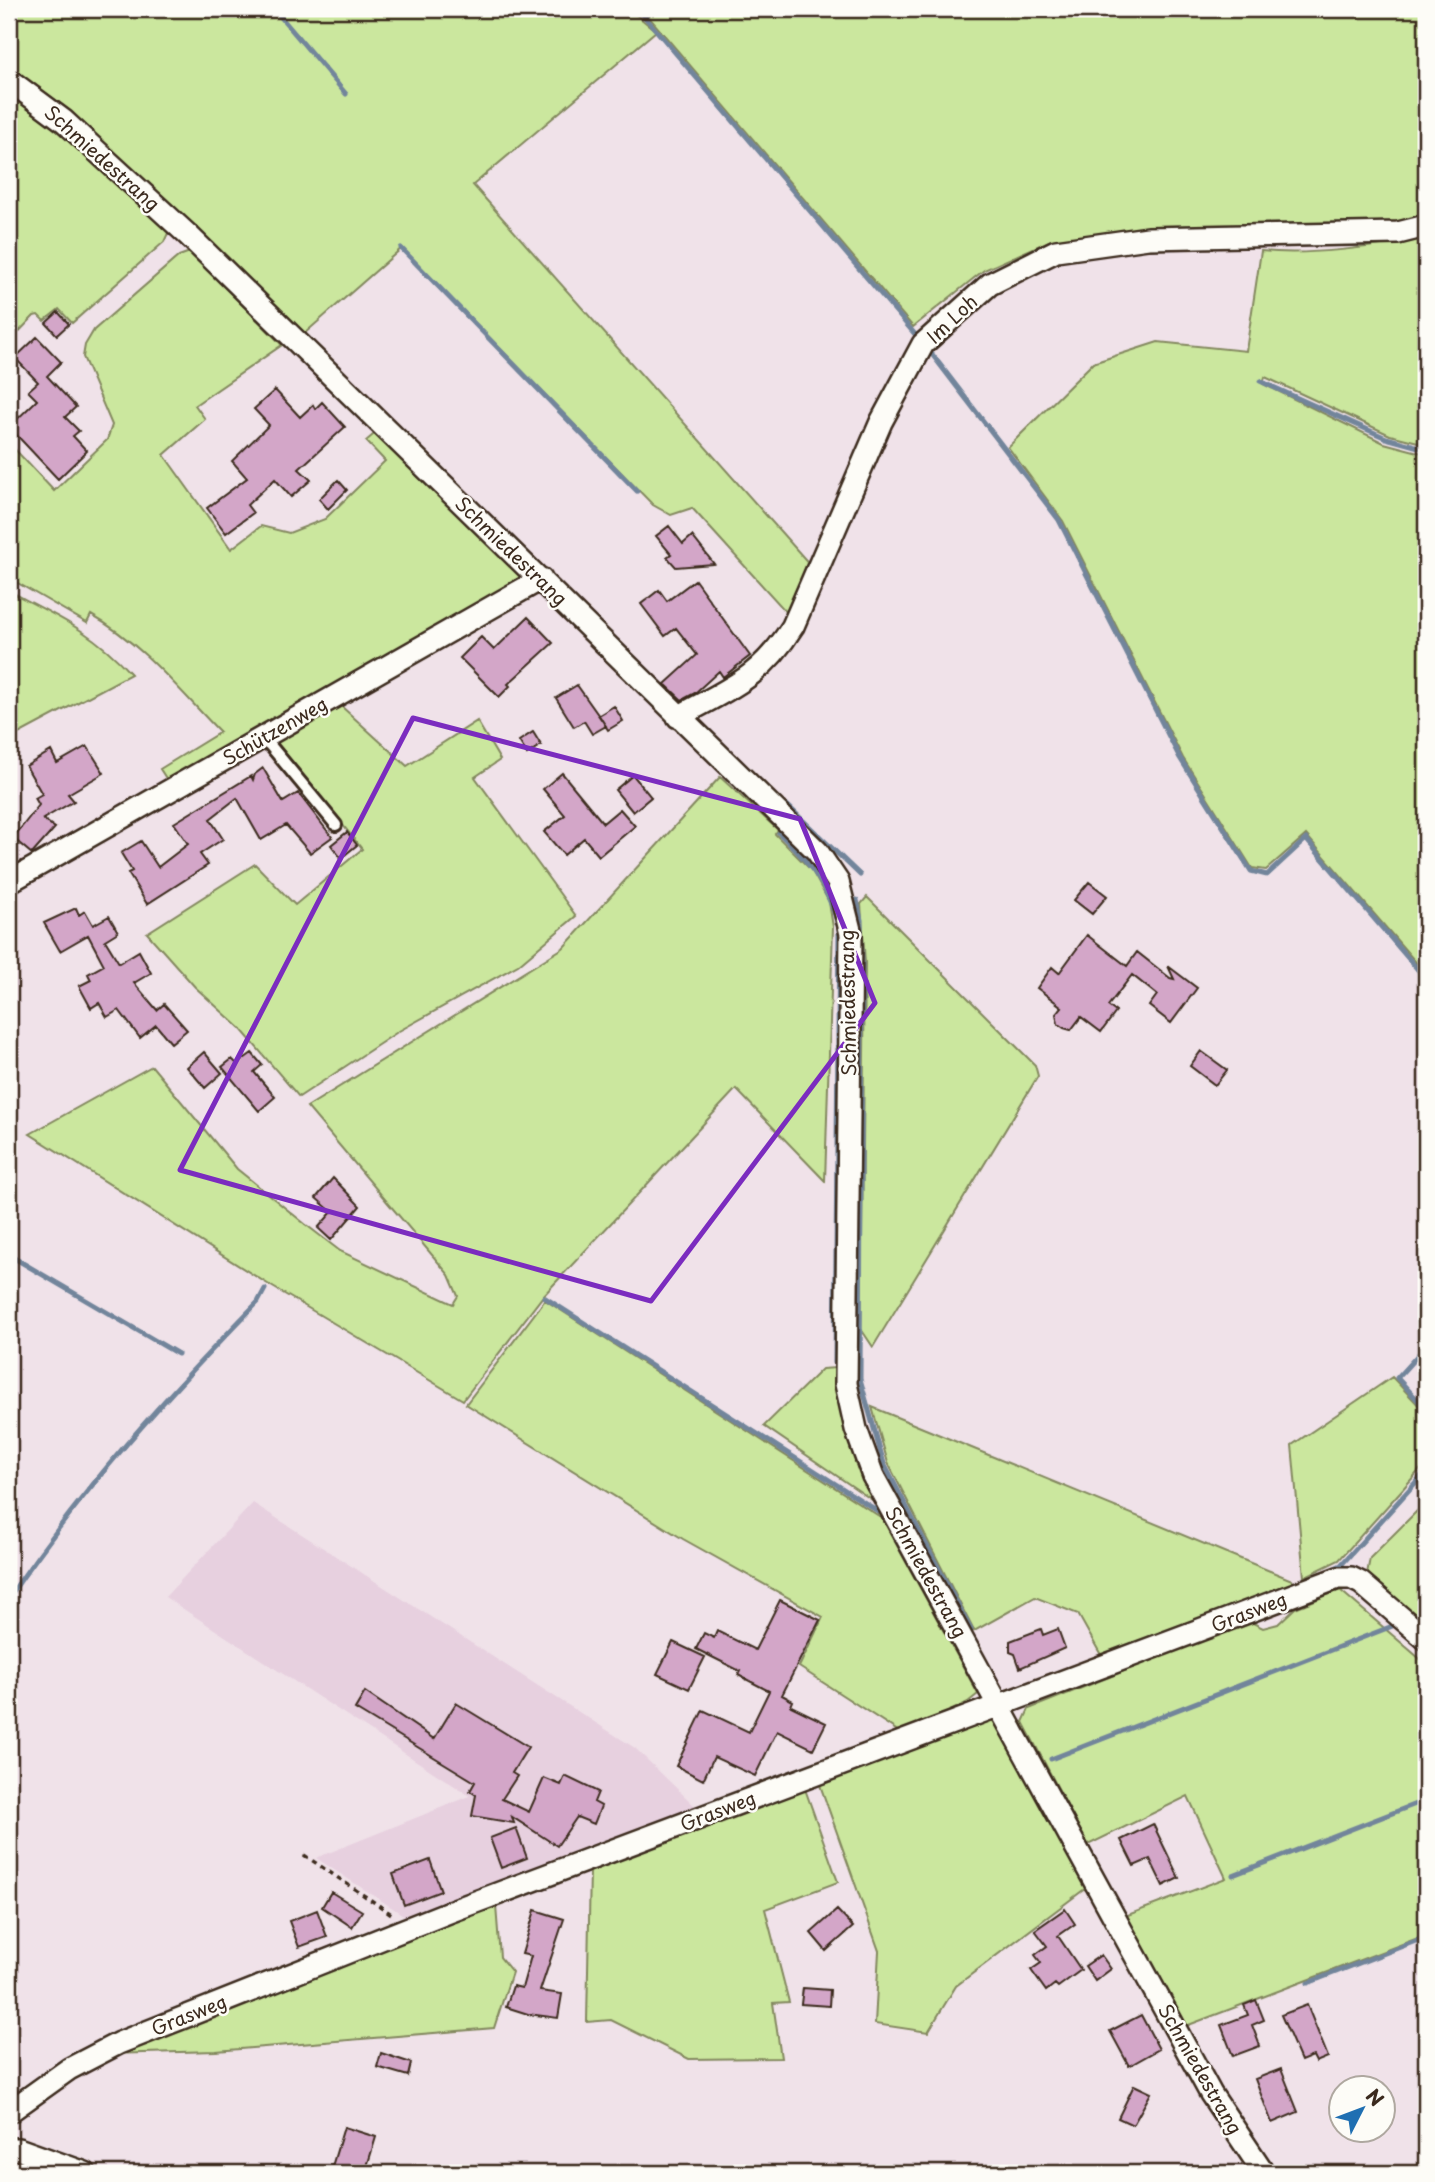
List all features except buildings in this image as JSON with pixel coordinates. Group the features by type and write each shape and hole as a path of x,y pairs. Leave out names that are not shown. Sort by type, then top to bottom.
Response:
{"street":[{"name":"Schmiedestrang","path":"9,80 64,121 188,235 817,852 838,882 851,934 846,1384 856,1429 873,1476 1211,2094 1264,2173"},
{"name":"Im Loh","path":"678,717 757,673 776,653 793,626 881,422 923,344 990,284 1056,251 1148,238 1398,233 1426,226"},
{"name":"Schützenweg","path":"9,882 541,579"},
{"name":"Grasweg","path":"9,2112 69,2069 118,2043 407,1928 1338,1578 1351,1578 1361,1583 1426,1639"},
{"path":"9,2149 85,2173"}],"lane":[{"path":"264,738 336,825"}],"path":[{"path":"303,1855 400,1919 407,1928"}],"highlighted area":[{"path":"413,718 800,819 875,1003 651,1301 180,1170"}],"shaded area":[{"path":"253,1503 635,1748 699,1810 411,1920 316,1858 470,1796 165,1597"}],"green space":[{"path":"9,9 629,9 656,31 473,185 812,567 789,615 692,508 671,515 653,505 402,248 304,334 72,112 9,66"},
{"path":"642,9 1426,9 1426,217 1394,225 1148,232 1049,241 984,270 913,327"},
{"path":"9,92 64,133 169,231 164,242 72,323 59,309 44,321 38,315 34,316 9,342"},
{"path":"1426,237 1426,444 1390,435 1265,377 1263,384 1384,443 1426,454 1426,974 1306,835 1266,870 1252,868 1183,758 1063,521 1008,447 1093,363 1158,342 1246,351 1261,251 1344,250"},
{"path":"190,252 282,345 195,405 205,419 164,455 231,549 261,526 289,533 325,519 385,461 366,441 380,429 530,578 169,783 160,769 220,732 160,669 110,626 91,615 87,623 9,578 9,443 54,491 107,440 112,425 83,357 85,345 94,330 179,256"},
{"path":"9,591 89,636 131,674 9,739"},
{"path":"341,706 407,766 477,721 500,760 475,777 576,916 518,965 399,1031 299,1097 240,1028 195,987 147,933 255,864 295,905 362,849 275,740"},
{"path":"720,777 778,830 775,834 812,871 829,902 833,927 825,1181 736,1089 543,1296 463,1400 271,1286 30,1134 152,1066 237,1169 305,1224 340,1251 453,1304 458,1296 449,1275 307,1107 563,948"},
{"path":"867,897 1035,1065 1038,1076 873,1347 861,1329 865,963 861,904"},
{"path":"545,1300 882,1518 978,1694 968,1702 904,1735 799,1667 823,1617 683,1539 466,1404"},
{"path":"836,1368 884,1508 764,1426 822,1369"},
{"path":"1392,1377 1426,1413 1426,1463 1339,1560 1304,1577 1292,1445"},
{"path":"872,1407 1292,1580 1294,1585 1101,1655 1078,1614 1035,1597 974,1631 888,1463"},
{"path":"1426,1502 1426,1629 1366,1579 1370,1558"},
{"path":"1340,1590 1426,1664 1426,1935 1186,2026 1125,1916 1226,1878 1188,1796 1088,1845 1023,1722 1029,1709 1249,1621 1263,1628 1278,1624 1295,1608"},
{"path":"993,1718 1086,1888 956,1986 928,2032 875,2024 879,1951 819,1782"},
{"path":"805,1789 838,1882 765,1909 789,2002 773,2003 781,2058 689,2059 611,2020 587,2022 590,1870"},
{"path":"496,1906 500,1957 512,1972 494,2028 216,2051 108,2054 145,2036"}],"waterway":[{"path":"274,9 346,94"},
{"path":"638,9 919,339"},
{"path":"401,248 637,491"},
{"path":"928,349 1059,520 1180,758 1251,871 1267,875 1306,839 1426,979"},
{"path":"1260,381 1386,438 1426,449"},
{"path":"787,805 860,875"},
{"path":"779,833 800,855 823,887 839,928 835,1363"},
{"path":"857,900 861,920 862,963 860,1379 884,1464 971,1630"},
{"path":"9,1255 178,1354"},
{"path":"9,1597 96,1480 158,1408 258,1302 265,1289"},
{"path":"544,1297 884,1515"},
{"path":"1426,1346 1397,1378 1426,1409"},
{"path":"1331,1570 1341,1565 1426,1471"},
{"path":"1051,1759 1395,1625"},
{"path":"1416,1643 1426,1652"},
{"path":"1233,1875 1426,1800"},
{"path":"1308,1983 1426,1937"}]}
